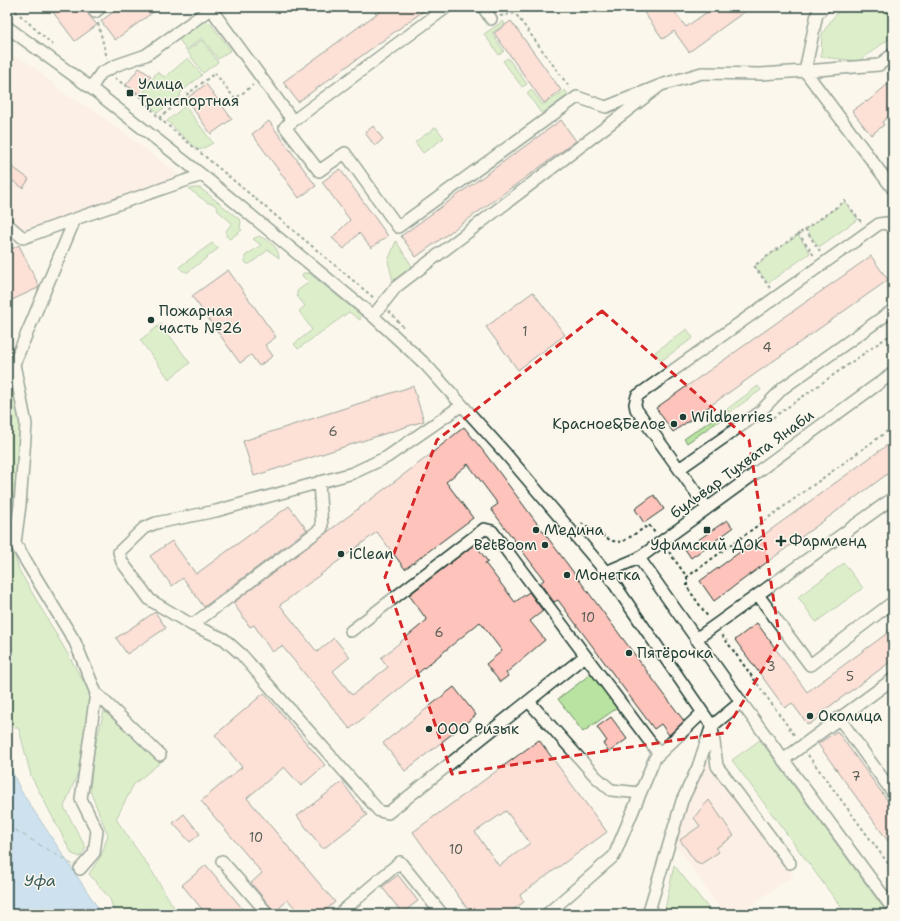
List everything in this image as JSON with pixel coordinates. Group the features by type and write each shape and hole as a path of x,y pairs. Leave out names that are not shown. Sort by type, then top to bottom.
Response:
{"street":[{"path":"447,7 285,126 319,171 345,153 398,227 577,97 606,107 661,86 702,73 761,74 879,65 893,54"},
{"path":"483,7 491,19"},
{"path":"824,7 817,14 805,71 893,190"},
{"path":"91,88 101,73 117,65 146,55 212,8 293,121"},
{"path":"7,27 91,88 202,175 373,316 426,365 506,454 606,572 712,726 717,766 790,863"},
{"path":"373,316 396,287 661,86"},
{"path":"7,224 23,238 202,175"},
{"path":"7,375 14,364 75,219"},
{"path":"707,508 636,409 635,404 637,396 868,232 882,223 889,224 893,228"},
{"path":"679,470 753,417 783,388 893,310"},
{"path":"14,364 26,424 20,505 15,543 75,642 96,693 160,755"},
{"name":"бульвар Тухвата Янаби","path":"606,572 639,558 893,373"},
{"path":"462,405 387,458 352,473 216,510 156,523 144,528 119,552 122,562 150,600 192,625 224,640 242,655 379,810 388,813 585,656"},
{"path":"192,625 322,528 319,482"},
{"path":"696,639 893,498"},
{"path":"351,631 484,529 492,532 658,754"},
{"path":"639,558 741,702 893,909"},
{"path":"758,595 810,665 893,602"},
{"path":"783,760 893,679"},
{"path":"80,869 94,853 97,831 81,798 96,693"},
{"path":"648,914 682,801 698,767 712,726 741,702"},
{"path":"532,705 596,777 611,790 640,793"},
{"path":"547,914 614,856 655,758 702,712"},
{"path":"839,718 893,793"},
{"path":"222,861 268,914"},
{"path":"339,914 400,862 442,914"}],"path":[{"path":"96,9 107,59"},
{"path":"491,19 514,13 577,97"},
{"path":"159,118 215,73 235,100 262,78"},
{"path":"776,297 754,265 846,200 868,232"},
{"path":"805,229 824,263"},
{"path":"798,234 824,263"},
{"path":"764,424 893,333"},
{"path":"687,577 893,427"},
{"path":"612,541 622,542 649,525 655,533"},
{"path":"669,552 687,577 687,587 893,870"}],"highlighted area":[{"path":"602,311 749,440 780,641 724,733 452,774 385,577 437,440"}],"shaded area":[{"path":"7,52 12,56 27,61 67,95 94,110 180,175 24,230 7,219"},
{"path":"706,763 714,767 794,875 740,914 723,914 673,841"}],"green space":[{"path":"843,7 893,7 893,36 859,61 821,57 822,34 832,19"},
{"path":"204,20 211,24 231,50 218,59 202,38 186,50 179,39"},
{"path":"503,21 505,24 492,33 504,51 499,55 484,34"},
{"path":"202,40 218,62 203,73 187,51"},
{"path":"188,58 202,75 180,93 181,96 157,113 142,95 157,72 165,77"},
{"path":"508,58 527,84 522,87 503,61"},
{"path":"531,89 543,105 565,90 568,95 541,113 527,93"},
{"path":"185,106 213,143 198,150 167,121"},
{"path":"436,127 444,138 423,153 415,142"},
{"path":"200,188 238,218 241,221 240,228 242,230 230,239 226,236 226,231 232,223 218,211 217,207 212,203 208,203 189,189"},
{"path":"845,202 858,219 819,247 806,229"},
{"path":"798,235 810,253 768,283 755,266"},
{"path":"259,236 270,242 279,254 279,258 268,250 250,264 247,264 245,262 245,256 261,245 253,239"},
{"path":"396,241 412,266 393,281 388,261"},
{"path":"212,243 219,248 188,272 183,271 179,267"},
{"path":"303,273 309,273 361,315 360,320 349,312 298,349 294,344 312,330 299,311 305,306 297,296 297,291 309,282 302,276"},
{"path":"161,324 190,363 169,379 140,340"},
{"path":"687,329 693,338 661,361 655,352"},
{"path":"758,386 761,390 729,413 727,409"},
{"path":"12,394 18,401 21,426 10,539 19,570 92,696 80,768 64,807 86,848 80,857 72,854 31,776 19,729 7,723 7,397"},
{"path":"723,412 726,416 687,443 684,439"},
{"path":"844,563 863,588 816,622 798,597"},
{"path":"592,673 617,708 583,732 558,699"},
{"path":"104,711 161,762 134,784 116,819 153,873 178,914 115,914 110,899 89,874 101,856 108,835 90,791 94,750"},
{"path":"760,740 888,914 846,914 732,760"},
{"path":"674,865 713,914 664,914"}],"water":[{"name":"Уфа","path":"7,760 21,791 102,914 7,914"}],"building":[{"path":"49,7 84,7 97,25 75,41"},
{"path":"120,7 160,7 115,40 101,21"},
{"path":"386,7 429,7 298,102 283,82"},
{"path":"640,7 671,7 686,27 714,7 751,7 689,52 674,31 663,39"},
{"path":"511,21 561,90 544,103 494,33"},
{"path":"139,68 151,76 139,94 126,85"},
{"path":"889,83 893,88 893,113 882,122 884,125 871,135 852,111 866,101 867,102"},
{"path":"206,84 232,119 211,134 186,99"},
{"path":"561,120 576,141 416,257 401,236"},
{"path":"269,121 316,186 299,198 252,134"},
{"path":"373,126 383,139 375,146 365,133"},
{"path":"7,163 29,179 23,188 7,177"},
{"path":"340,169 388,236 371,248 359,233 344,249 332,238 350,220 322,182"},
{"path":"19,245 39,286 38,288 12,300 7,289 7,251"},
{"path":"871,256 888,280 673,432 656,408"},
{"path":"228,270 276,337 265,345 273,356 259,366 251,355 240,363 192,296"},
{"path":"533,292 565,335 518,370 486,327"},
{"path":"413,386 424,421 254,476 243,441"},
{"path":"464,427 684,721 669,735 661,724 654,729 558,600 554,602 540,583 544,580 491,509 498,504 468,464 446,482 473,518 405,569 377,532 280,605 317,652 334,638 350,657 333,671 352,695 388,667 381,658 427,620 409,595 475,544 488,562 485,563 515,602 529,592 543,611 530,621 545,640 506,673 508,676 500,682 486,664 502,651 480,622 350,729 282,646 272,652 254,625 250,627 233,603 427,457"},
{"path":"893,441 893,470 714,601 700,581"},
{"path":"654,495 664,509 644,523 635,509"},
{"path":"289,506 307,530 204,607 183,578 172,586 150,556 172,541 196,574"},
{"path":"727,520 733,528 691,558 685,549"},
{"path":"155,612 166,628 127,654 116,638"},
{"path":"757,623 807,692 893,629 893,660 818,715 820,717 808,725 792,703 785,708 735,640"},
{"name":"ООО Ризык","path":"454,687 476,715 405,771 383,743"},
{"path":"264,693 325,765 301,786 284,767 247,798 335,902 321,914 300,914 288,900 275,912 251,883 262,873 201,801 242,767 215,735"},
{"path":"611,717 627,739 609,752 603,744 607,741 597,727"},
{"path":"837,731 893,808 893,848 818,744"},
{"path":"539,740 607,832 520,895 524,902 507,914 471,914 413,832","holes":["506,811 530,843 499,866 475,832"]},
{"path":"342,782 367,815 323,849 297,816"},
{"path":"709,800 734,836 716,848 719,852 701,864 695,861 680,840 700,826 694,818"},
{"path":"184,814 200,834 190,842 173,823"},
{"path":"206,865 247,914 206,914 182,885"},
{"path":"398,875 418,901 402,913 382,887"}],"ferry route":[{"path":"7,825 75,866"}],"place":[{"name":"Улица Транспортная","path":"130,93"},
{"name":"Пожарная часть №26","path":"151,320"},
{"name":"Wildberries","path":"683,417"},
{"name":"Красное&Белое","path":"674,424"},
{"name":"Медина","path":"536,530"},
{"name":"Уфимский ДОК","path":"707,530"},
{"name":"Фармленд","path":"781,541"},
{"name":"BetBoom","path":"545,545"},
{"name":"iClean","path":"341,554"},
{"name":"Монетка","path":"567,575"},
{"name":"Пятёрочка","path":"629,653"},
{"name":"Околица","path":"810,716"},
{"name":"ООО Ризык","path":"429,729"}]}
